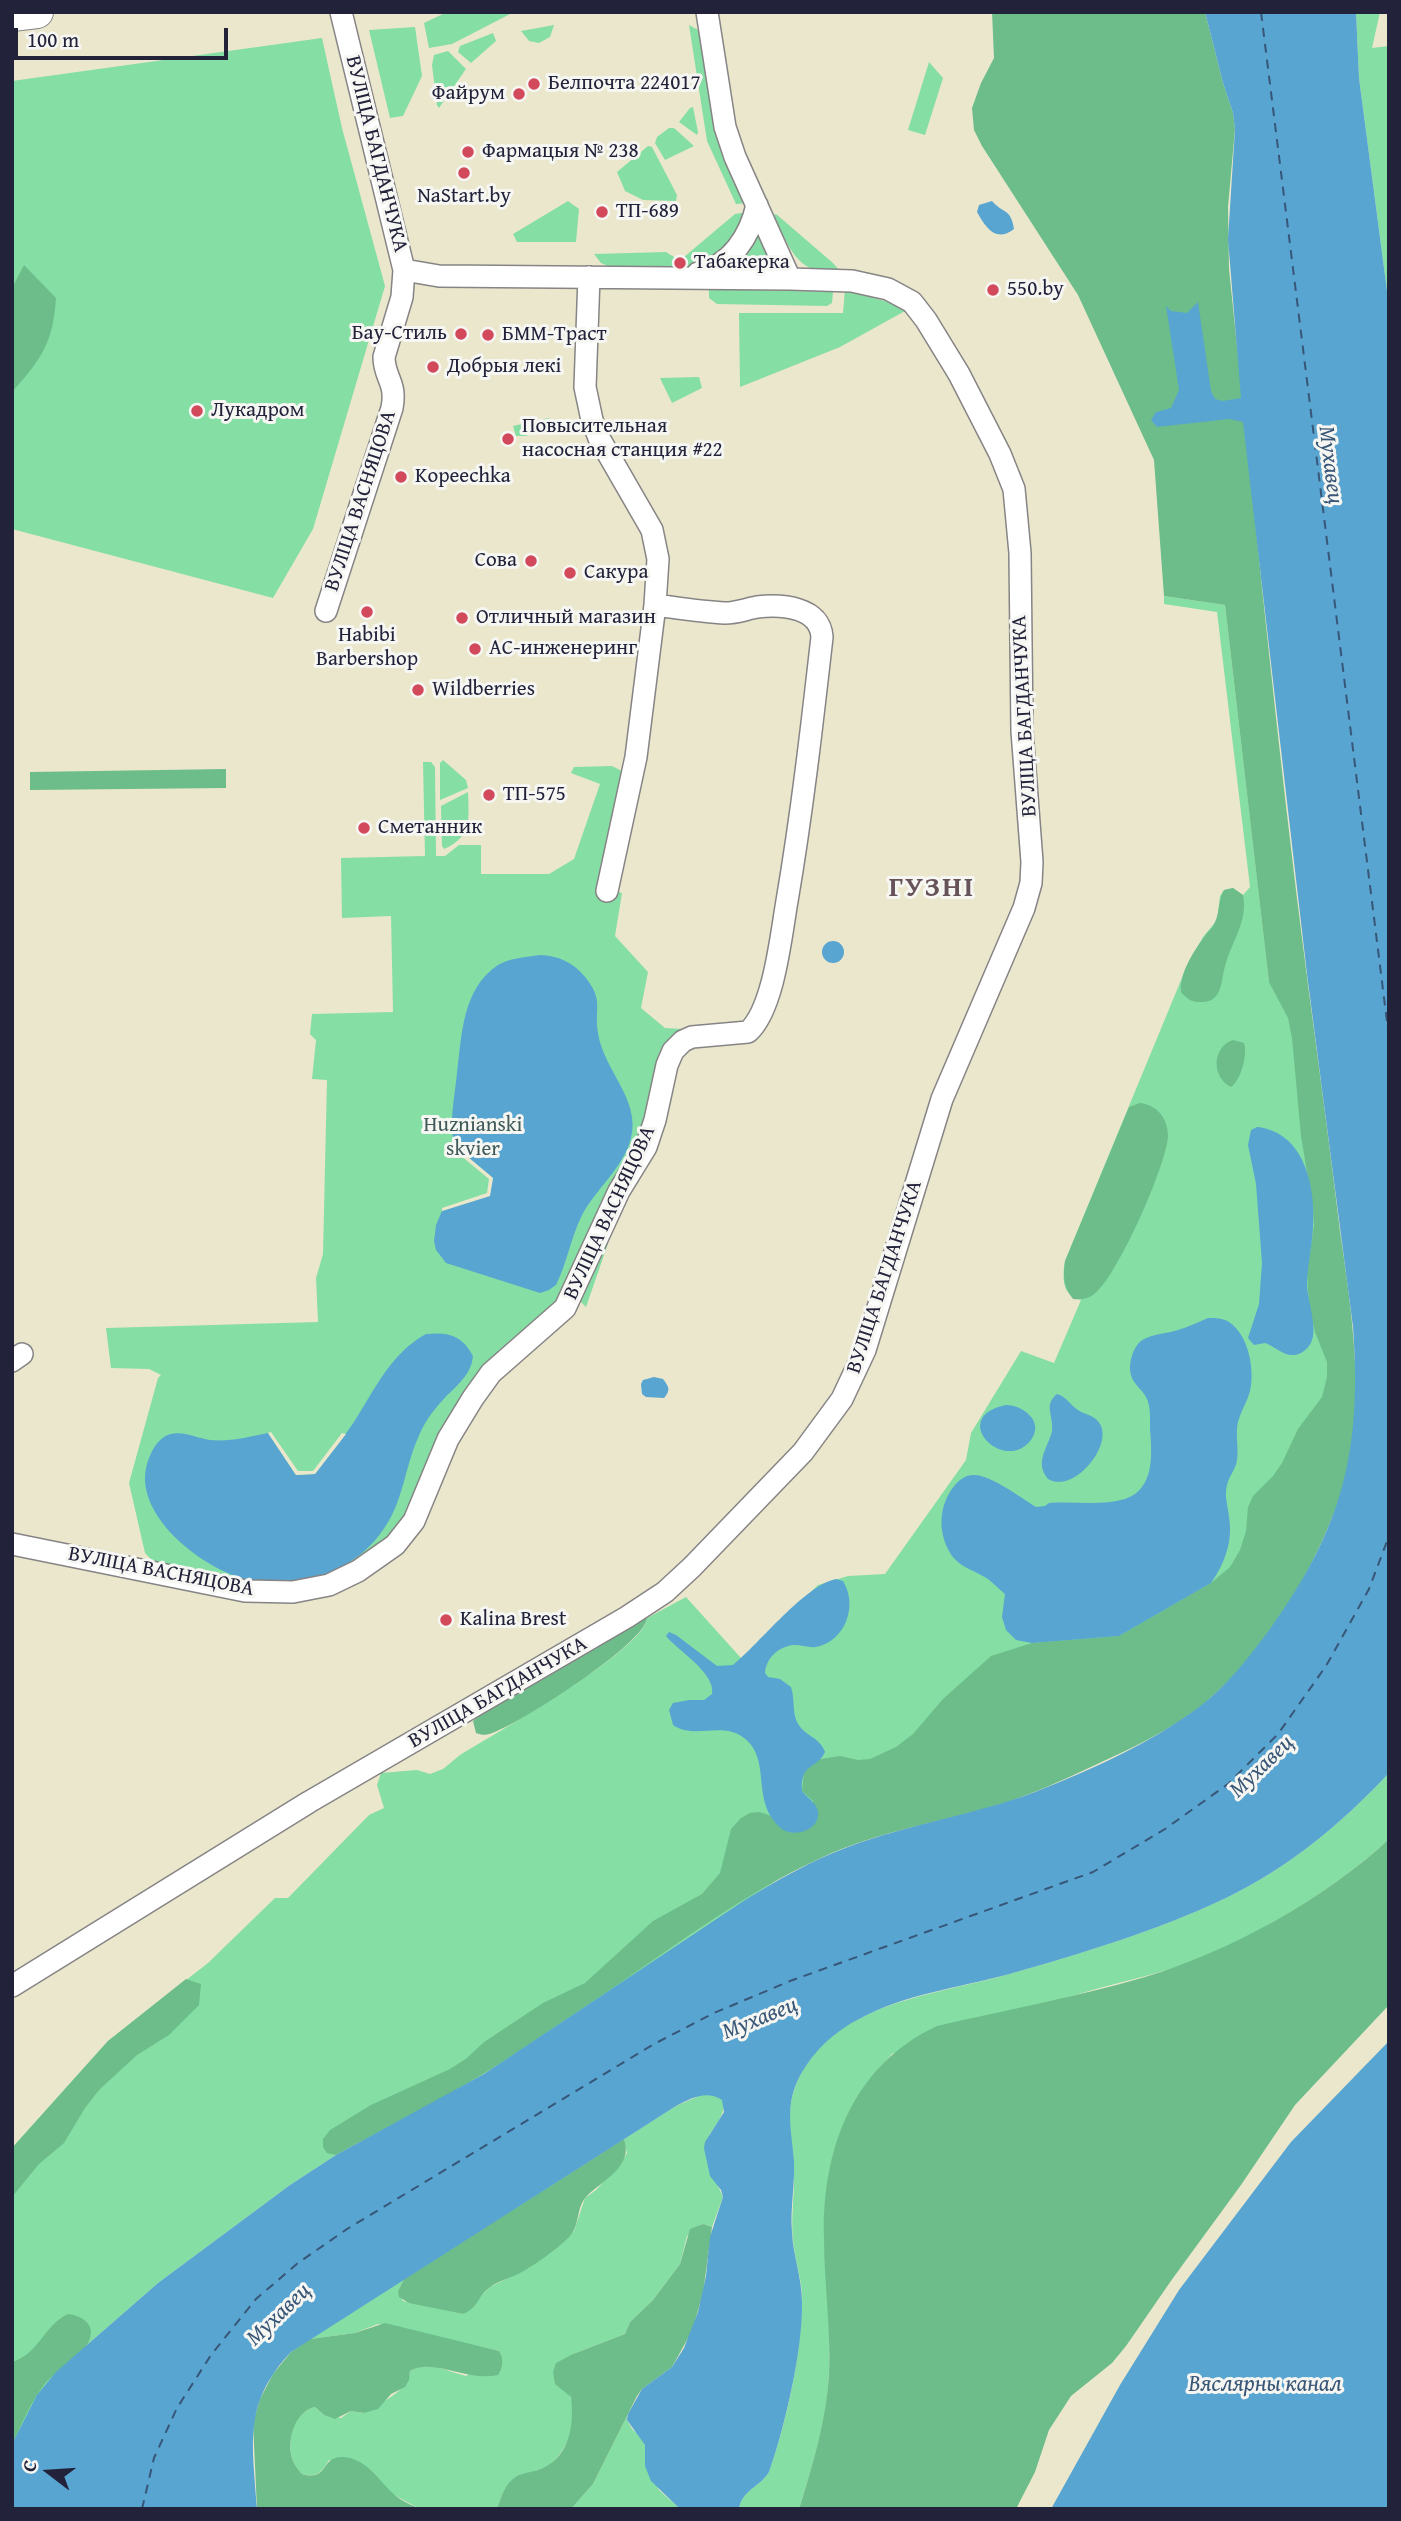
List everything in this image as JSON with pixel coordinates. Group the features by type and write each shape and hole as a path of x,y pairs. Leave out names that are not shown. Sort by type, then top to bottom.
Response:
{"highway":[{"path":"12,15 37,12"}],"street":[{"name":"ВУЛІЦА БАГДАНЧУКА","path":"12,1986 309,1802 627,1617 665,1592 803,1452 830,1418 865,1350 942,1099 1013,937 1031,883 1030,818 1021,704 1020,553 1014,489 1000,454 959,374 919,310 901,295 875,284 852,281 439,276 404,270 341,12"},
{"path":"707,12 725,127 735,157 790,279"},
{"name":"ВУЛІЦА БАГДАНЧУКА","path":"682,277 707,272 726,262 750,230 757,205"},
{"name":"ВУЛІЦА ВАСНЯЦОВА","path":"326,611 392,408 394,391 384,356 402,297 404,270"},
{"path":"589,277 585,387 592,420 599,438 648,523 656,543 658,559 655,605 634,771 607,891"},
{"name":"ВУЛІЦА ВАСНЯЦОВА","path":"12,1544 245,1591 314,1589 345,1579 380,1557 405,1534 421,1507 448,1439 473,1398 491,1373 565,1308 619,1191 646,1147 673,1051 682,1041 692,1037 748,1032 761,1012 774,974 801,819 822,637 822,628 817,618 808,613 777,606 729,613 655,605"}],"green space":[{"path":"447,12 514,12 452,44 429,48 424,23"},
{"path":"992,12 1205,12 1233,113 1235,129 1228,207 1229,269 1286,806 1353,1336 1355,1415 1346,1476 1318,1549 1277,1621 1227,1682 1189,1715 1135,1746 1036,1791 1001,1804 866,1840 793,1872 705,1925 478,2077 336,2155 327,2153 323,2147 323,2139 330,2130 371,2105 450,2069 484,2042 543,2003 585,1983 653,1921 702,1894 720,1873 731,1829 741,1818 759,1812 769,1815 777,1824 814,1802 802,1791 804,1772 811,1764 821,1759 840,1756 858,1760 870,1759 896,1747 913,1734 943,1699 991,1656 1032,1643 1119,1636 1211,1583 1230,1567 1240,1550 1246,1531 1248,1507 1253,1496 1273,1476 1298,1429 1322,1397 1327,1377 1327,1362 1315,1332 1309,1305 1307,1272 1314,1226 1313,1208 1301,1136 1292,1038 1288,1018 1269,982 1225,605 1164,596 1154,460 1078,295 974,130 972,108 994,58"},
{"path":"1356,12 1380,12 1372,48 1389,46 1389,306 1359,78"},
{"path":"554,25 550,37 539,43 529,41 521,31"},
{"path":"689,25 698,30 702,40 717,134 724,157 746,203 736,204 707,141"},
{"path":"415,27 422,76 403,116 390,118 369,30"},
{"path":"493,33 496,41 471,63 458,52 460,46"},
{"name":"Лукадром","path":"322,38 342,128 385,286 313,529 273,598 12,529 12,81"},
{"path":"448,51 466,69 439,108 432,65 434,55"},
{"path":"929,62 943,78 925,135 908,130"},
{"path":"693,107 698,132 697,135 679,122"},
{"path":"669,128 674,128 694,146 665,160 655,143 657,137"},
{"path":"648,146 652,147 677,195 676,201 643,200 625,191 617,172"},
{"path":"568,201 579,209 576,242 517,242 513,234"},
{"path":"748,212 722,255 685,270 684,257 735,214"},
{"path":"774,215 839,270 817,270 803,264 788,244"},
{"path":"759,234 776,268 736,269 734,264"},
{"path":"666,252 674,257 674,268 610,267 601,263 594,254"},
{"path":"24,265 56,298 52,327 44,349 32,369 13,391 12,288"},
{"path":"709,289 833,292 832,303 827,306 717,304 709,298"},
{"path":"845,290 899,305 905,311 840,347 740,387 739,313 843,313"},
{"path":"699,377 702,388 672,403 660,378"},
{"path":"549,418 551,429 516,436 513,426"},
{"path":"1164,596 1225,605 1269,981 1307,974 1336,1510 484,2074 336,2155 290,2185 158,2283 56,2372 12,2443 12,2148 108,2041 208,1963 275,1898 288,1898 369,1815 384,1808 377,1785 381,1773 417,1770 430,1774 443,1769 460,1755 596,1670 640,1632 647,1618 686,1597 741,1658 818,1585 848,1576 885,1574 966,1460 971,1433 1021,1351 1054,1363 1081,1300 1070,1295 1067,1290 1064,1280 1065,1261 1186,968 1203,937 1217,920 1220,896 1224,890 1233,888 1243,895 1250,887 1217,612 1164,604"},
{"path":"443,760 466,780 468,788 440,800 440,763"},
{"name":"Huznianski skvier","path":"423,762 431,762 435,767 436,856 445,856 459,845 481,845 481,874 549,874 574,859 600,784 571,773 574,767 612,766 620,770 622,773 602,888 622,893 615,936 648,972 641,1008 665,1028 683,1029 665,1051 645,1140 566,1294 486,1369 416,1500 393,1534 346,1570 277,1587 154,1563 145,1553 129,1483 161,1375 149,1369 111,1368 106,1328 318,1322 316,1278 323,1254 327,1080 312,1079 316,1040 310,1034 312,1014 393,1012 391,916 342,918 341,858 425,856"},
{"path":"226,769 226,788 30,790 30,772"},
{"path":"468,792 467,826 460,839 444,849 441,806"},
{"path":"1233,888 1243,895 1243,913 1220,990 1207,1002 1196,1002 1181,992 1185,970 1196,948 1214,924 1224,890"},
{"path":"1233,1040 1244,1043 1245,1054 1241,1073 1231,1087 1220,1076 1217,1062 1221,1049"},
{"path":"1140,1103 1152,1106 1164,1118 1166,1124 1168,1136 1159,1171 1127,1245 1103,1285 1091,1296 1073,1299 1064,1281 1065,1261 1129,1107"},
{"path":"630,1180 586,1307 580,1301"},
{"path":"647,1618 641,1630 627,1645 556,1697 494,1732 481,1735 476,1733 473,1721 487,1709"},
{"path":"1389,1773 1389,1839 1347,1874 1272,1923 1221,1950 1183,1965 1064,1998 892,2054 861,2093 842,2130 830,2168 825,2244 829,2327 828,2390 818,2442 799,2509 739,2509 747,2493 769,2472 782,2432 796,2366 802,2295 793,2239 794,2178 790,2118 797,2082 813,2055 834,2034 887,2006 1090,1950 1173,1921 1226,1898 1272,1873 1314,1843"},
{"path":"1389,1839 1389,2005 1295,2105 1126,2346 1112,2363 1071,2396 1049,2430 1035,2472 1016,2509 799,2509 822,2426 829,2375 824,2237 829,2172 848,2113 864,2087 884,2063 908,2043 937,2026 1119,1984 1210,1953 1306,1902 1364,1861"},
{"path":"186,1979 201,1984 199,2005 169,2035 137,2055 99,2090 64,2143 39,2164 12,2197 12,2148 108,2041"},
{"path":"701,2095 720,2098 724,2108 709,2135 718,2186 723,2197 712,2227 702,2224 687,2236 680,2264 653,2300 630,2322 625,2334 573,2354 567,2391 574,2410 572,2431 563,2450 549,2465 513,2480 505,2489 497,2509 420,2509 329,2460 318,2473 302,2474 292,2460 290,2447 295,2425 308,2409 315,2407 324,2415 341,2418 351,2411 364,2413 405,2385 410,2371 431,2366 466,2376 499,2351 378,2324 355,2333 310,2339 404,2279 398,2291 403,2301 463,2314 490,2287 530,2267 574,2231 585,2198 596,2190 627,2153 624,2139 676,2106"},
{"path":"624,2139 626,2149 621,2165 583,2201 570,2236 530,2267 489,2288 468,2311 463,2314 409,2303 399,2297 398,2291 404,2279"},
{"path":"703,2224 712,2227 703,2293 692,2331 672,2367 642,2389 637,2396 593,2484 571,2509 497,2509 509,2482 552,2462 565,2447 571,2427 571,2397 555,2384 553,2372 556,2363 625,2334 630,2322 653,2300 680,2264 690,2229"},
{"path":"68,2314 79,2317 90,2327 88,2343 44,2385 13,2443 12,2362 29,2353 53,2325"},
{"path":"385,2323 499,2351 501,2369 498,2375 486,2376 419,2367 410,2371 405,2387 391,2394 378,2409 364,2413 351,2411 335,2419 324,2415 315,2407 308,2409 298,2419 292,2433 291,2454 302,2474 311,2476 317,2475 336,2458 343,2457 360,2462 393,2494 420,2509 257,2509 253,2423 260,2399 273,2374 291,2352 310,2339 355,2333"},
{"path":"628,2414 627,2420 645,2445 645,2458 659,2490 680,2509 571,2509 593,2484"}],"water":[{"name":"Мухавец","path":"1205,12 1356,12 1359,78 1389,306 1389,1773 1314,1843 1272,1873 1226,1898 1173,1921 1090,1950 896,2003 851,2024 832,2037 816,2053 797,2082 790,2112 794,2162 792,2232 802,2302 800,2342 787,2411 769,2472 747,2493 739,2509 680,2509 651,2481 645,2466 645,2445 627,2420 642,2389 672,2367 684,2348 698,2312 706,2276 710,2237 723,2197 710,2176 704,2148 724,2112 722,2100 705,2095 676,2106 291,2352 264,2389 258,2407 253,2444 257,2509 12,2509 12,2444 37,2395 56,2372 158,2283 290,2185 336,2155 484,2074 745,1900 795,1871 871,1839 1035,1792 1099,1765 1161,1732 1209,1699 1237,1671 1270,1629 1315,1556 1331,1521 1350,1450 1355,1371 1353,1327 1307,974 1243,422 1229,419 1157,427 1151,420 1156,412 1171,408 1179,390 1166,306 1171,311 1187,313 1198,302 1211,391 1215,399 1223,401 1241,398 1228,239 1235,129"},
{"path":"992,201 1009,214 1013,222 1014,229 1008,233 992,232 977,212 979,205"},
{"path":"833,941 841,944 844,952 841,960 833,963 825,960 822,952 825,944"},
{"path":"540,955 559,958 571,964 592,986 597,999 597,1024 601,1046 626,1098 633,1124 631,1138 622,1159 582,1215 556,1285 540,1293 446,1263 436,1250 434,1241 436,1225 442,1211 489,1196 493,1178 456,1147 452,1133 460,1043 471,1000 486,975 498,965 513,959"},
{"path":"1257,1127 1273,1131 1286,1139 1297,1151 1304,1164 1312,1196 1313,1228 1307,1290 1313,1319 1313,1338 1304,1351 1293,1355 1265,1343 1254,1345 1248,1338 1259,1304 1262,1263 1256,1184 1248,1145 1251,1130"},
{"path":"1208,1318 1224,1320 1236,1328 1246,1344 1252,1374 1250,1391 1238,1422 1236,1463 1226,1489 1229,1543 1216,1575 1211,1583 1119,1636 1032,1643 1016,1640 1006,1630 1002,1617 1005,1594 988,1579 960,1564 947,1547 942,1520 949,1493 961,1480 973,1475 996,1482 1036,1507 1049,1503 1116,1501 1135,1494 1147,1479 1151,1449 1149,1404 1130,1371 1134,1351 1146,1338 1182,1329"},
{"path":"426,1334 448,1335 459,1339 473,1356 472,1363 465,1376 437,1406 425,1424 391,1517 374,1542 361,1554 314,1578 278,1583 260,1582 241,1578 199,1557 163,1524 151,1505 145,1484 150,1456 164,1437 181,1433 210,1440 224,1440 268,1433 296,1475 315,1474 349,1429 393,1361"},
{"path":"654,1377 663,1379 668,1386 668,1393 664,1398 646,1397 642,1394 643,1380"},
{"path":"1057,1394 1095,1419 1103,1433 1101,1444 1089,1465 1069,1480 1058,1482 1048,1479 1042,1467 1043,1455 1052,1431 1051,1402"},
{"path":"1006,1405 1025,1411 1030,1415 1035,1427 1031,1440 1020,1449 1007,1451 996,1447 986,1440 981,1431 981,1420 989,1411"},
{"path":"836,1579 843,1581 849,1601 849,1611 842,1630 835,1638 816,1647 794,1645 783,1648 771,1658 765,1673 791,1687 797,1722 820,1743 825,1752 818,1762 806,1771 802,1782 802,1791 816,1806 818,1818 806,1831 787,1832 772,1818 766,1806 758,1758 753,1747 744,1738 727,1731 690,1731 673,1725 669,1710 673,1703 704,1700 712,1694 712,1686 702,1670 666,1636 669,1632 676,1635 717,1666 733,1665 797,1603"},
{"name":"Вяслярны канал","path":"1389,2041 1389,2509 1051,2509 1120,2385 1179,2290 1291,2142"}],"pier":[{"path":"456,1147 493,1178 490,1196 442,1211 442,1208 487,1193 489,1179 454,1150"},
{"path":"271,1432 298,1471 313,1471 342,1433 346,1434 315,1474 296,1475 268,1433"}],"ferry route":[{"path":"1261,12 1389,1038"},
{"path":"142,2509 154,2458 177,2408 211,2355 256,2299 298,2263 347,2229 654,2044 714,2013 790,1981 1093,1872 1165,1829 1228,1784 1278,1734 1326,1666 1369,1589 1389,1536"}],"place":[{"name":"Белпочта 224017","path":"534,84"},
{"name":"Файрум","path":"519,94"},
{"name":"Фармацыя № 238","path":"468,152"},
{"name":"NaStart.by","path":"464,173"},
{"name":"ТП-689","path":"602,212"},
{"name":"Табакерка","path":"680,263"},
{"name":"550.by","path":"993,290"},
{"name":"Бау-Стиль","path":"461,334"},
{"name":"БММ-Траст","path":"488,335"},
{"name":"Добрыя лекі","path":"433,367"},
{"name":"Лукадром","path":"197,411"},
{"name":"Повысительная насосная станция #22","path":"508,439"},
{"name":"Kopeechka","path":"401,477"},
{"name":"Сова","path":"531,561"},
{"name":"Сакура","path":"570,573"},
{"name":"Habibi Barbershop","path":"367,612"},
{"name":"Отличный магазин","path":"462,618"},
{"name":"АС-инженеринг","path":"475,649"},
{"name":"Wildberries","path":"418,690"},
{"name":"ТП-575","path":"489,795"},
{"name":"Сметанник","path":"364,828"},
{"name":"Kalina Brest","path":"446,1620"}],"district":[{"name":"ГУЗНІ","path":"932,889"}]}
